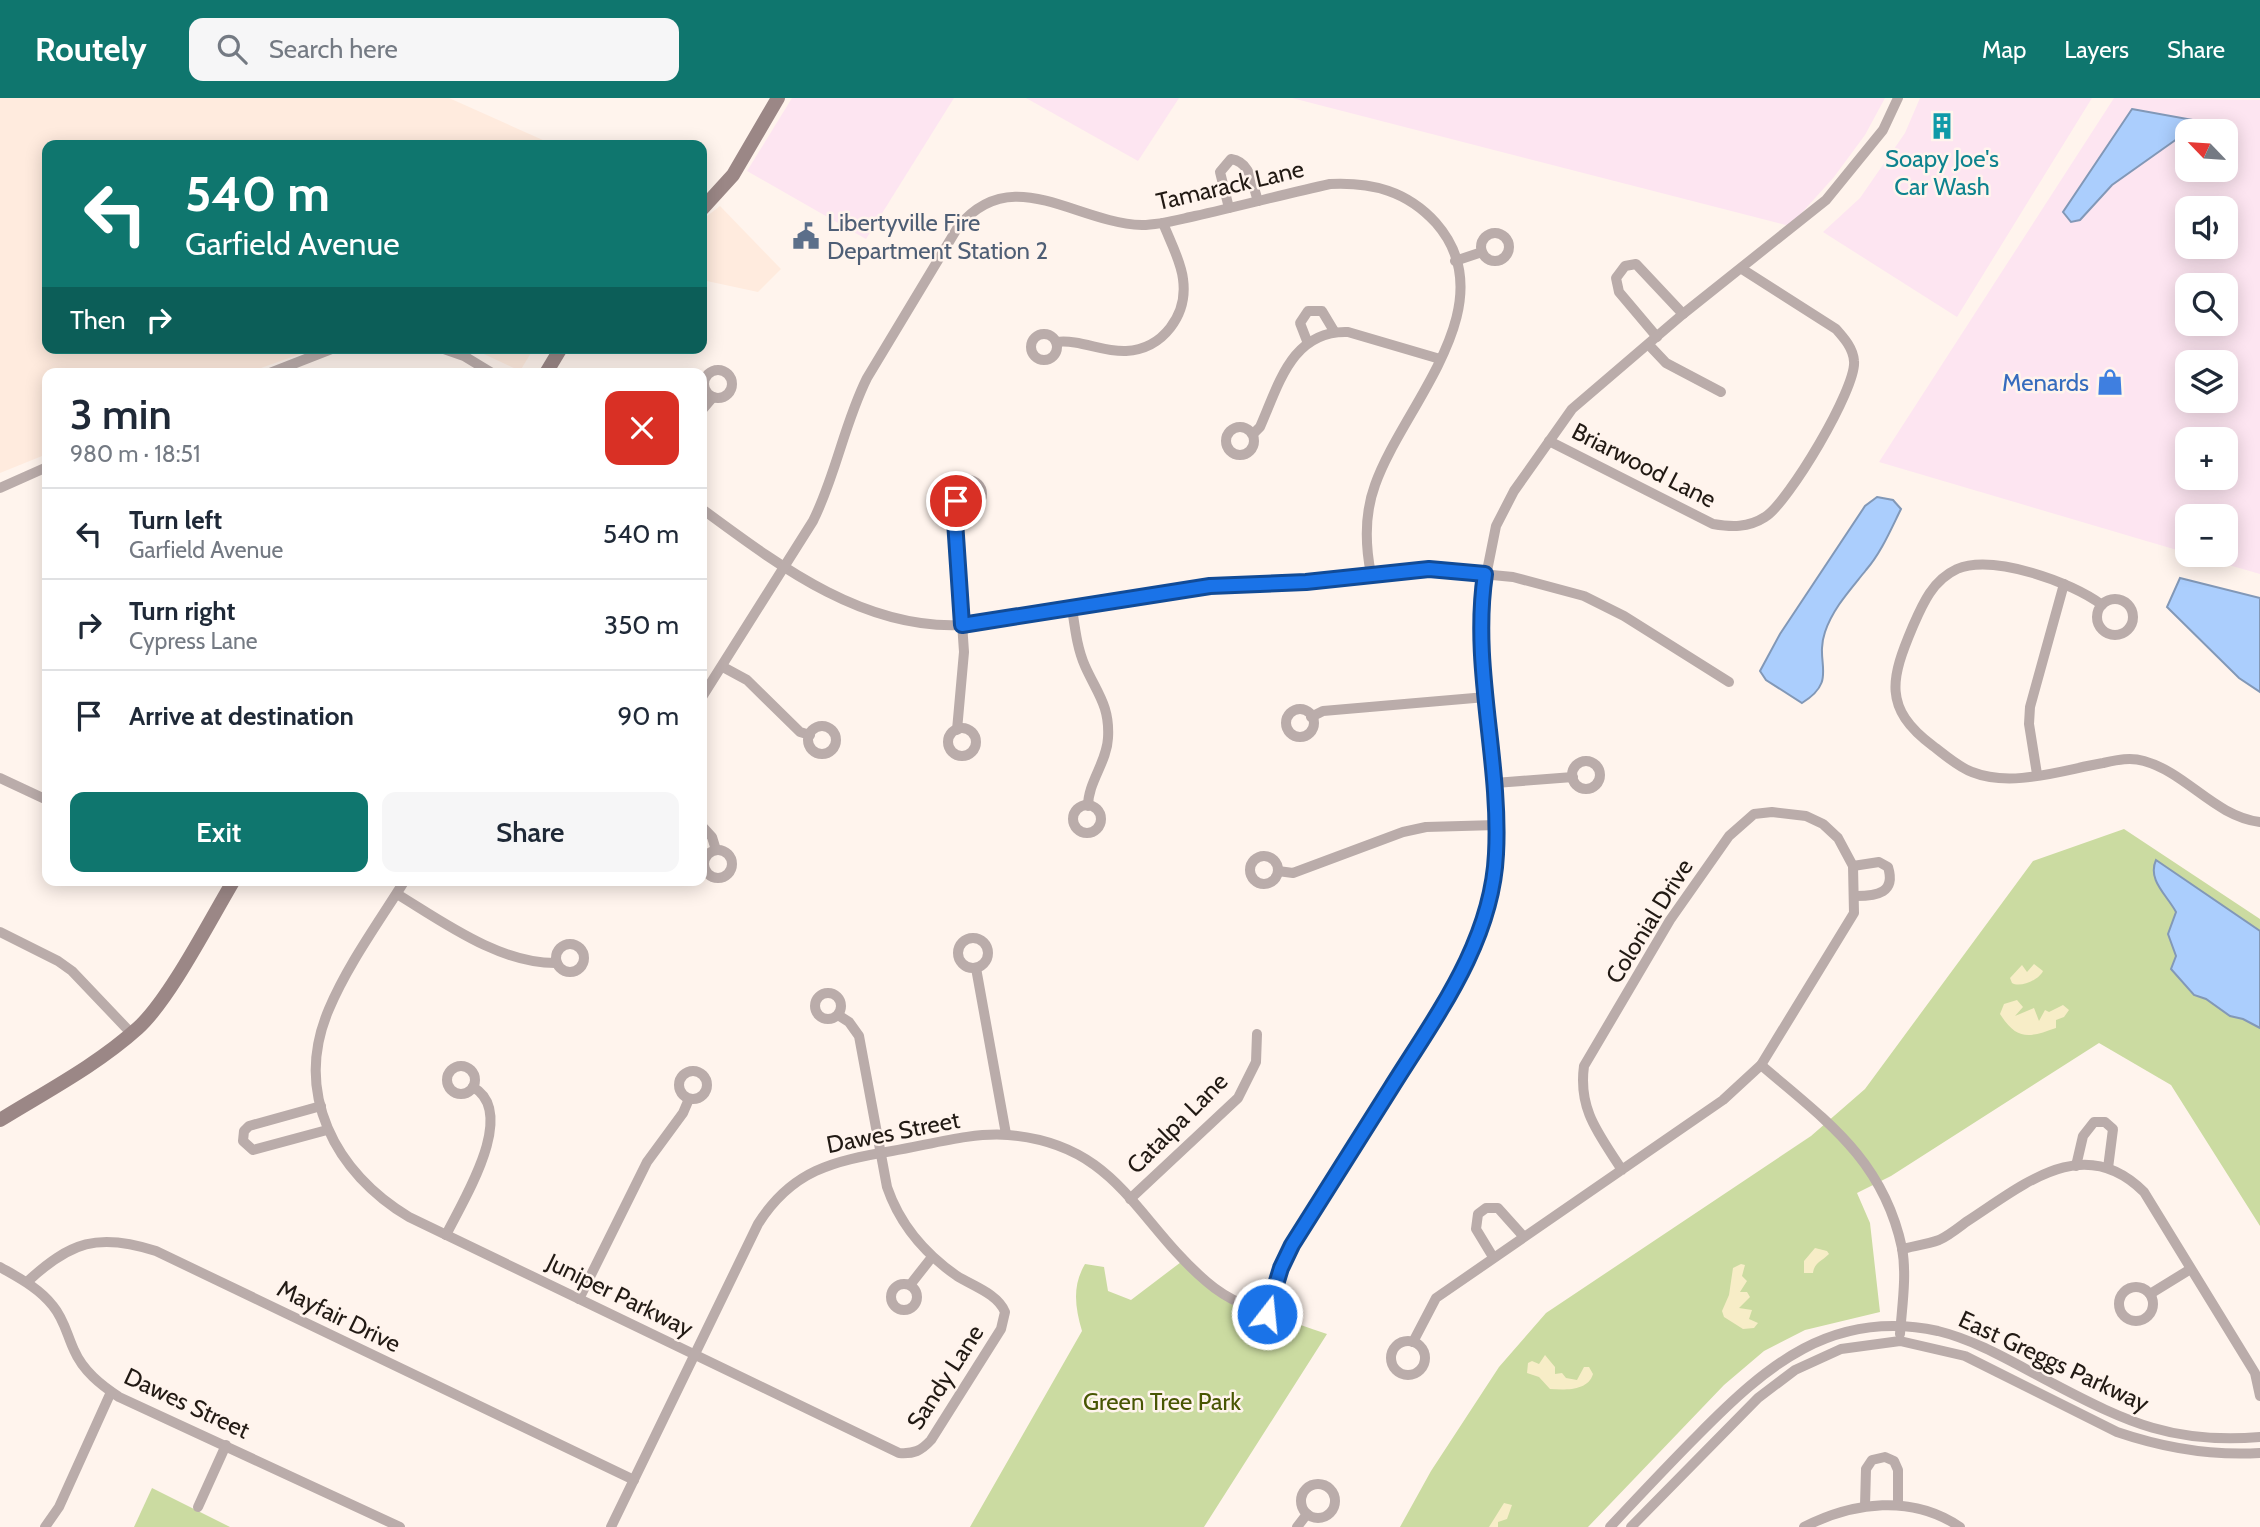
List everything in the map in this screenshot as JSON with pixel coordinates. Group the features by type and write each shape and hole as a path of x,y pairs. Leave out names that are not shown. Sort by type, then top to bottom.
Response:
{"street":[{"path":"707,204 733,175 778,98"},
{"path":"1267,1314 1281,1268 1292,1245 1468,959 1489,896 1496,857 1497,825 1481,645 1485,574 1496,526 1514,491 1572,409 1683,314 1826,200 1883,130 1898,98"},
{"path":"1229,208 1220,172 1231,159 1247,167 1258,201"},
{"name":"Tamarack Lane","path":"784,568 827,494 858,397 867,378 958,227 970,213 994,198 1010,195 1028,197 1125,223 1163,223 1330,184 1364,184 1398,193 1430,217 1441,229 1460,276 1458,315 1440,359 1381,468 1373,488 1366,521 1371,574"},
{"path":"1056,342 1071,340 1126,351 1148,347 1164,337 1177,317 1184,294 1183,276 1163,223"},
{"path":"1455,261 1482,252"},
{"path":"1683,314 1636,264 1625,266 1616,278 1619,292 1666,363 1721,392"},
{"name":"Briarwood Lane","path":"1549,440 1713,524 1732,528 1750,524 1774,510 1847,396 1854,361 1848,342 1836,329 1742,269"},
{"path":"1307,341 1300,323 1308,311 1322,311 1334,331"},
{"path":"1253,434 1260,427 1290,361 1307,341 1334,331 1348,331 1440,359"},
{"path":"283,368 319,354"},
{"path":"458,354 484,368"},
{"path":"707,404 713,397"},
{"path":"0,488 42,469"},
{"path":"957,730 963,684 955,521 961,505"},
{"path":"707,513 784,568 835,596 896,619 934,626 962,625 1210,586 1306,582 1429,569 1485,574 1546,584 1584,596 1624,616 1729,682"},
{"path":"2102,605 2079,589 1982,563 1957,570 1943,578 1926,598 1898,663 1895,677 1896,701 1908,725 1948,758 1970,772 1989,777 2037,774 2133,758 2158,766 2231,814 2260,822"},
{"path":"707,690 784,568"},
{"path":"2037,774 2029,723 2031,707 2064,584"},
{"path":"1072,608 1078,647 1086,669 1101,693 1107,712 1108,738 1088,806"},
{"path":"723,667 747,680 800,732 810,735"},
{"path":"1311,717 1323,711 1486,697"},
{"path":"1495,783 1573,777"},
{"path":"0,778 42,798"},
{"name":"Colonial Drive","path":"1413,1342 1436,1298 1523,1236 1622,1170 1723,1100 1761,1065 1854,913 1856,896 1853,866 1838,838 1824,824 1806,816 1772,812 1754,814 1730,836 1670,920 1584,1066 1581,1088 1590,1121 1622,1170"},
{"path":"1278,871 1293,873 1403,832 1426,827 1497,825"},
{"path":"707,832 716,850"},
{"path":"1853,866 1879,862 1888,867 1892,877 1887,890 1880,895 1856,896"},
{"path":"0,1120 93,1063 131,1033 168,988 226,886"},
{"name":"Juniper Parkway","path":"402,886 328,1010 317,1066 321,1106 327,1130 351,1171 368,1188 408,1217 899,1453 911,1454 923,1449"},
{"path":"397,894 508,953 544,963 557,963"},
{"path":"0,933 58,961 72,971 131,1033"},
{"path":"976,968 1006,1134"},
{"name":"Sandy Lane","path":"838,1015 849,1022 859,1036 881,1153 895,1210 916,1241 932,1257 1002,1305 1005,1320 923,1449"},
{"name":"Catalpa Lane","path":"1130,1199 1238,1098 1256,1062 1257,1034"},
{"path":"1761,1065 1846,1137 1882,1194 1902,1249 1900,1341"},
{"path":"446,1235 491,1136 487,1102 481,1091 473,1087"},
{"path":"579,1299 647,1162 683,1113 689,1099"},
{"path":"321,1106 249,1126 244,1131 243,1141 253,1150 327,1130"},
{"path":"2076,1166 2088,1127 2094,1122 2105,1122 2113,1129 2108,1168"},
{"name":"Dawes Street","path":"611,1527 769,1206 801,1177 823,1166 881,1153 1006,1134 1037,1139 1066,1148 1102,1168 1205,1281 1238,1303 1288,1321"},
{"path":"1902,1249 1940,1240 2045,1172 2076,1166 2108,1168 2128,1176 2144,1192 2189,1270 2255,1373 2260,1396"},
{"path":"1493,1257 1476,1229 1478,1213 1486,1208 1498,1208 1523,1236"},
{"name":"Mayfair Drive","path":"27,1282 48,1262 78,1245 115,1241 145,1248 634,1480"},
{"path":"910,1285 932,1257"},
{"name":"Dawes Street","path":"0,1267 27,1282 52,1305 65,1325 75,1353 97,1382 111,1392 400,1527"},
{"path":"2150,1294 2189,1270"},
{"name":"East Greggs Parkway","path":"1610,1527 1740,1393 1793,1352 1842,1334 1901,1328 1940,1332 1983,1347 2102,1409 2151,1429 2213,1440 2260,1437"},
{"name":"East Greggs Parkway","path":"1631,1527 1758,1398 1795,1370 1841,1349 1900,1341 1965,1356 2116,1432 2138,1439 2193,1451 2228,1455 2260,1453"},
{"path":"45,1527 59,1507 111,1392"},
{"path":"198,1507 226,1445"},
{"path":"1865,1506 1866,1469 1872,1460 1885,1457 1894,1461 1898,1470 1898,1505"},
{"path":"1804,1527 1823,1517 1865,1506 1898,1505 1925,1510 1960,1527"},
{"path":"1297,1527 1307,1514"}],"shaded area":[{"path":"0,98 449,98 543,140 42,140 42,354 300,354 261,368 42,368 42,456 0,473"},
{"path":"792,98 954,98 866,239 747,171"},
{"path":"1026,98 1179,98 1138,161"},
{"path":"1292,98 1885,98 1865,135 1834,177 1790,226"},
{"path":"1920,98 2092,98 1957,317 1823,232 1860,198 1905,133"},
{"path":"2114,98 2260,100 2260,574 2236,567 2238,567 2238,504 2175,504 2175,549 1879,462"},
{"path":"720,206 781,269 758,292 707,281 707,216"},
{"path":"484,354 530,354 522,368 514,368"}],"green space":[{"path":"2124,829 2260,919 2260,1226 2171,1085 2099,1043 1891,1176 1857,1193 1870,1223 1880,1312 1805,1330 1764,1351 1724,1385 1588,1527 1400,1527 1431,1471 1499,1367 1546,1313 1811,1136 1865,1089 2033,861"},
{"name":"Green Tree Park","path":"1185,1259 1215,1285 1251,1305 1327,1334 1204,1527 970,1527 1082,1331 1076,1289 1085,1264 1104,1267 1108,1291 1131,1300"},
{"path":"152,1488 230,1527 134,1527"}],"sand":[{"path":"2034,964 2043,971 2038,977 2024,984 2012,983 2010,978 2022,965 2027,972"},
{"path":"2017,1000 2023,1007 2015,1016 2034,1008 2039,1021 2045,1010 2049,1012 2063,1005 2069,1010 2064,1017 2056,1020 2056,1028 2039,1034 2025,1035 2013,1029 2000,1014 2004,1004"},
{"path":"1815,1248 1829,1254 1817,1264 1813,1273 1804,1273 1804,1261"},
{"path":"1745,1265 1742,1276 1747,1281 1740,1292 1747,1292 1750,1297 1739,1308 1752,1310 1749,1319 1758,1323 1754,1328 1743,1329 1724,1317 1722,1311 1729,1295 1733,1268"},
{"path":"1545,1355 1555,1367 1555,1374 1562,1373 1566,1378 1577,1380 1584,1367 1589,1367 1593,1374 1586,1384 1581,1386 1550,1389 1539,1377 1527,1373 1528,1363 1532,1361 1539,1364"},
{"path":"1504,1503 1512,1505 1507,1519 1498,1522 1498,1527 1489,1527"}],"water":[{"path":"2132,109 2187,119 2175,119 2175,140 2112,185 2080,220 2071,222 2063,212"},
{"path":"1877,497 1893,500 1901,509 1876,556 1833,615 1822,643 1823,679 1813,695 1802,703 1766,680 1760,671 1780,634 1865,506"},
{"path":"2180,578 2260,598 2260,692 2239,678 2167,607"},
{"path":"2156,860 2260,931 2260,1028 2230,1016 2206,999 2194,995 2171,969 2176,956 2168,934 2176,912 2156,881"}],"place":[{"name":"Soapy Joe's Car Wash","path":"1942,126"},
{"name":"Libertyville Fire Department Station 2","path":"806,236"},
{"name":"Menards","path":"2110,382"}],"route":[{"path":"956,501 961,505 955,521 962,625 1210,586 1306,582 1429,569 1485,574 1481,645 1497,795 1497,825 1496,857 1479,933 1457,982 1292,1245 1281,1268 1267,1314"}]}
